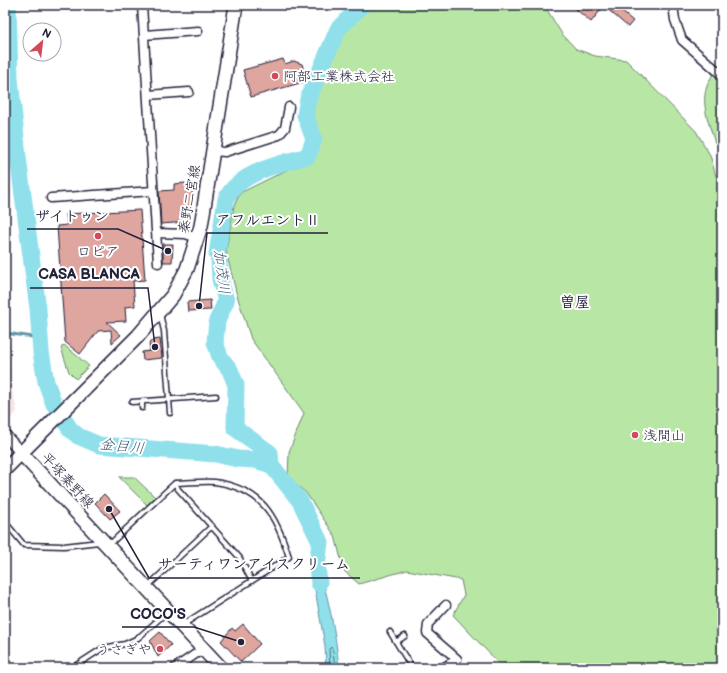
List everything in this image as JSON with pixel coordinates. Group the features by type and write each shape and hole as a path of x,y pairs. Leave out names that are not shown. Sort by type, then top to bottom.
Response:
{"main road":[{"name":"秦野二宮線","path":"22,454 160,312 182,279 198,238 214,151 236,5"},
{"name":"平塚秦野線","path":"5,469 22,454 221,668"}],"street":[{"path":"142,5 158,263"},
{"path":"673,5 674,20 682,40 722,75"},
{"path":"144,35 198,31"},
{"path":"148,95 189,92"},
{"path":"214,151 225,152 279,135 285,128 289,107"},
{"path":"51,198 153,191"},
{"path":"156,233 185,234 198,238"},
{"path":"5,435 22,454"},
{"path":"443,668 457,659 427,633 428,624 446,605"},
{"path":"174,668 203,649"}],"lane":[{"path":"160,312 163,325 170,413"},
{"path":"132,402 216,396"},
{"path":"142,401 142,408"},
{"path":"5,522 24,545 64,546 106,544 175,483 214,482 234,487 257,498 268,509 281,532 289,557 182,625"},
{"path":"175,483 178,489 239,558 252,581"},
{"path":"146,588 212,526"},
{"path":"72,668 103,648 125,644 138,638 168,611"},
{"path":"390,632 412,668"},
{"path":"396,642 405,636"}],"shaded area":[{"path":"5,339 10,345 11,387 17,411 11,419 5,417"}],"green space":[{"path":"356,5 544,5 562,34 576,49 595,56 626,60 696,131 710,155 719,187 722,182 722,668 503,668 453,615 464,595 461,580 407,570 359,584 344,571 335,536 306,493 288,477 289,452 304,413 251,339 236,292 226,251 234,206 240,193 303,162 316,130 311,101"},
{"path":"722,63 722,143 715,143 706,110 705,92 708,83"},
{"path":"64,345 89,366 76,379 69,372 61,348"},
{"path":"119,477 134,477 155,497 147,505"}],"water":[{"path":"316,558 324,584 330,612 336,641 339,668 326,668 325,646 311,567"}],"building":[{"path":"571,5 614,5 633,21 628,27 604,6 591,22"},
{"name":"阿部工業株式会社","path":"283,59 285,64 294,61 302,64 307,81 251,97 243,70"},
{"path":"185,183 193,193 188,222 161,224 159,191 174,190 174,184"},
{"path":"140,210 145,280 133,281 135,306 125,307 126,321 107,322 121,335 112,343 111,330 98,331 80,354 65,342 57,226 67,225 66,214"},
{"path":"163,244 173,244 172,262 163,262"},
{"path":"210,300 211,310 188,311 187,302"},
{"path":"160,339 162,358 143,360 142,352 150,351 149,343 153,340"},
{"path":"104,494 120,511 110,519 95,503"},
{"path":"243,624 260,644 241,662 221,641 232,628 235,631"},
{"name":"うさぎや","path":"160,632 171,645 158,657 150,641"}],"waterway":[{"name":"金目川","path":"8,5 10,78 18,157 38,309 41,352 46,382 54,404 70,429 78,436 99,445 216,454 238,459 255,460 271,465 300,501 320,542 317,566 319,583"},
{"name":"加茂川","path":"271,465 270,453 235,428 236,385 230,370 220,357 215,342 217,321 226,301 220,279 219,258 217,254 226,199 232,190 251,175 262,170 308,156 314,139 305,115 308,99 338,29 362,5"},
{"path":"5,333 40,338"}],"place":[{"name":"阿部工業株式会社","path":"275,76"},
{"name":"ロピア","path":"98,236"},
{"name":"ザイトゥン","path":"168,251"},
{"name":"アフルエントⅡ","path":"199,306"},
{"name":"CASA BLANCA","path":"155,347"},
{"name":"浅間山","path":"635,435"},
{"name":"サーティワンアイスクリーム","path":"109,509"},
{"name":"COCO'S","path":"241,642"},
{"name":"うさぎや","path":"160,649"}],"district":[{"name":"曽屋","path":"575,302"}]}
